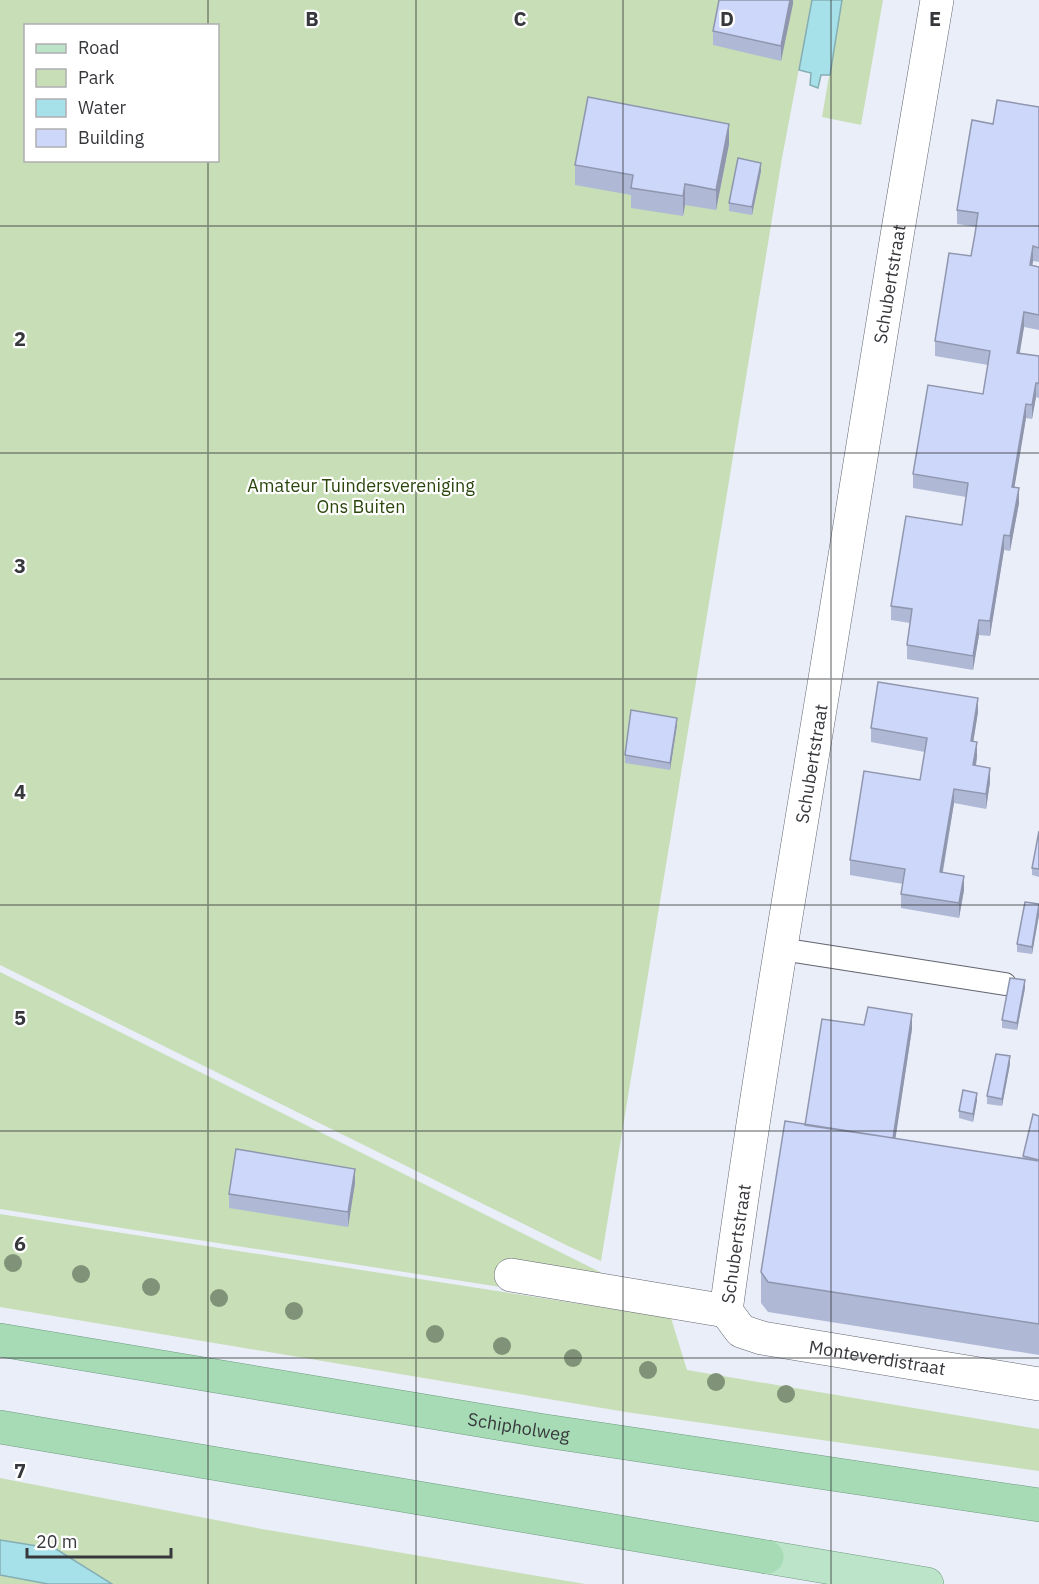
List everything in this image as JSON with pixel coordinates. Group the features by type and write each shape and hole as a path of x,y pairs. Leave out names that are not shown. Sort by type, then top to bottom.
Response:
{"highway":[{"name":"Schipholweg","path":"0,1340 539,1430 1039,1505"},
{"path":"0,1427 767,1557"}],"main road":[{"path":"767,1557 923,1584"}],"street":[{"name":"Schubertstraat","path":"511,1275 726,1311 743,1187 781,949 937,0"},
{"name":"Monteverdistraat","path":"726,1311 741,1331 762,1338 1039,1384"}],"lane":[{"path":"781,949 1005,984"}],"green space":[{"name":"Amateur Tuindersvereniging Ons Buiten","path":"0,0 812,0 782,158 601,1261 0,965"},
{"path":"842,0 883,0 861,125 822,117"},
{"path":"0,972 602,1273 597,1302 0,1209"},
{"path":"0,1214 671,1318 687,1370 1039,1429 1039,1471 626,1412 0,1307"},
{"path":"0,1478 262,1529 585,1584 0,1584"}],"water":[{"path":"812,0 842,0 830,75 821,75 818,88 810,85 811,73 799,70"},
{"path":"0,1540 56,1549 112,1584 48,1584 0,1575"}],"building":[{"path":"719,0 790,0 781,46 713,31"},
{"path":"588,97 729,124 716,190 685,184 683,196 631,188 633,175 575,165"},
{"path":"997,100 1039,107 1039,248 1033,246 1030,265 1039,267 1039,315 1024,312 1017,353 1039,356 1039,383 1036,383 1032,405 1026,404 1012,487 1019,488 1010,536 1004,535 990,621 979,620 973,656 907,645 912,609 891,606 906,516 962,525 968,483 913,474 928,385 983,394 990,351 935,341 949,253 971,256 975,234 978,213 957,210 972,120 993,124"},
{"path":"738,158 761,163 752,207 729,203"},
{"path":"878,682 978,698 971,741 977,742 973,765 990,768 986,794 954,789 940,872 964,876 959,903 901,894 905,869 850,860 864,771 920,780 927,738 871,728"},
{"path":"631,710 677,718 670,763 625,755"},
{"path":"1039,831 1039,869 1032,868"},
{"path":"1025,902 1039,904 1032,947 1017,944"},
{"path":"1010,978 1025,980 1017,1023 1002,1020"},
{"path":"868,1007 912,1014 893,1138 805,1125 822,1019 864,1025"},
{"path":"996,1054 1010,1056 1002,1099 987,1096"},
{"path":"963,1090 977,1093 973,1114 959,1111"},
{"path":"1033,1114 1039,1116 1039,1160 1023,1156"},
{"path":"785,1121 1039,1161 1039,1324 768,1282 761,1272"},
{"path":"236,1149 355,1169 348,1212 229,1194"}]}
